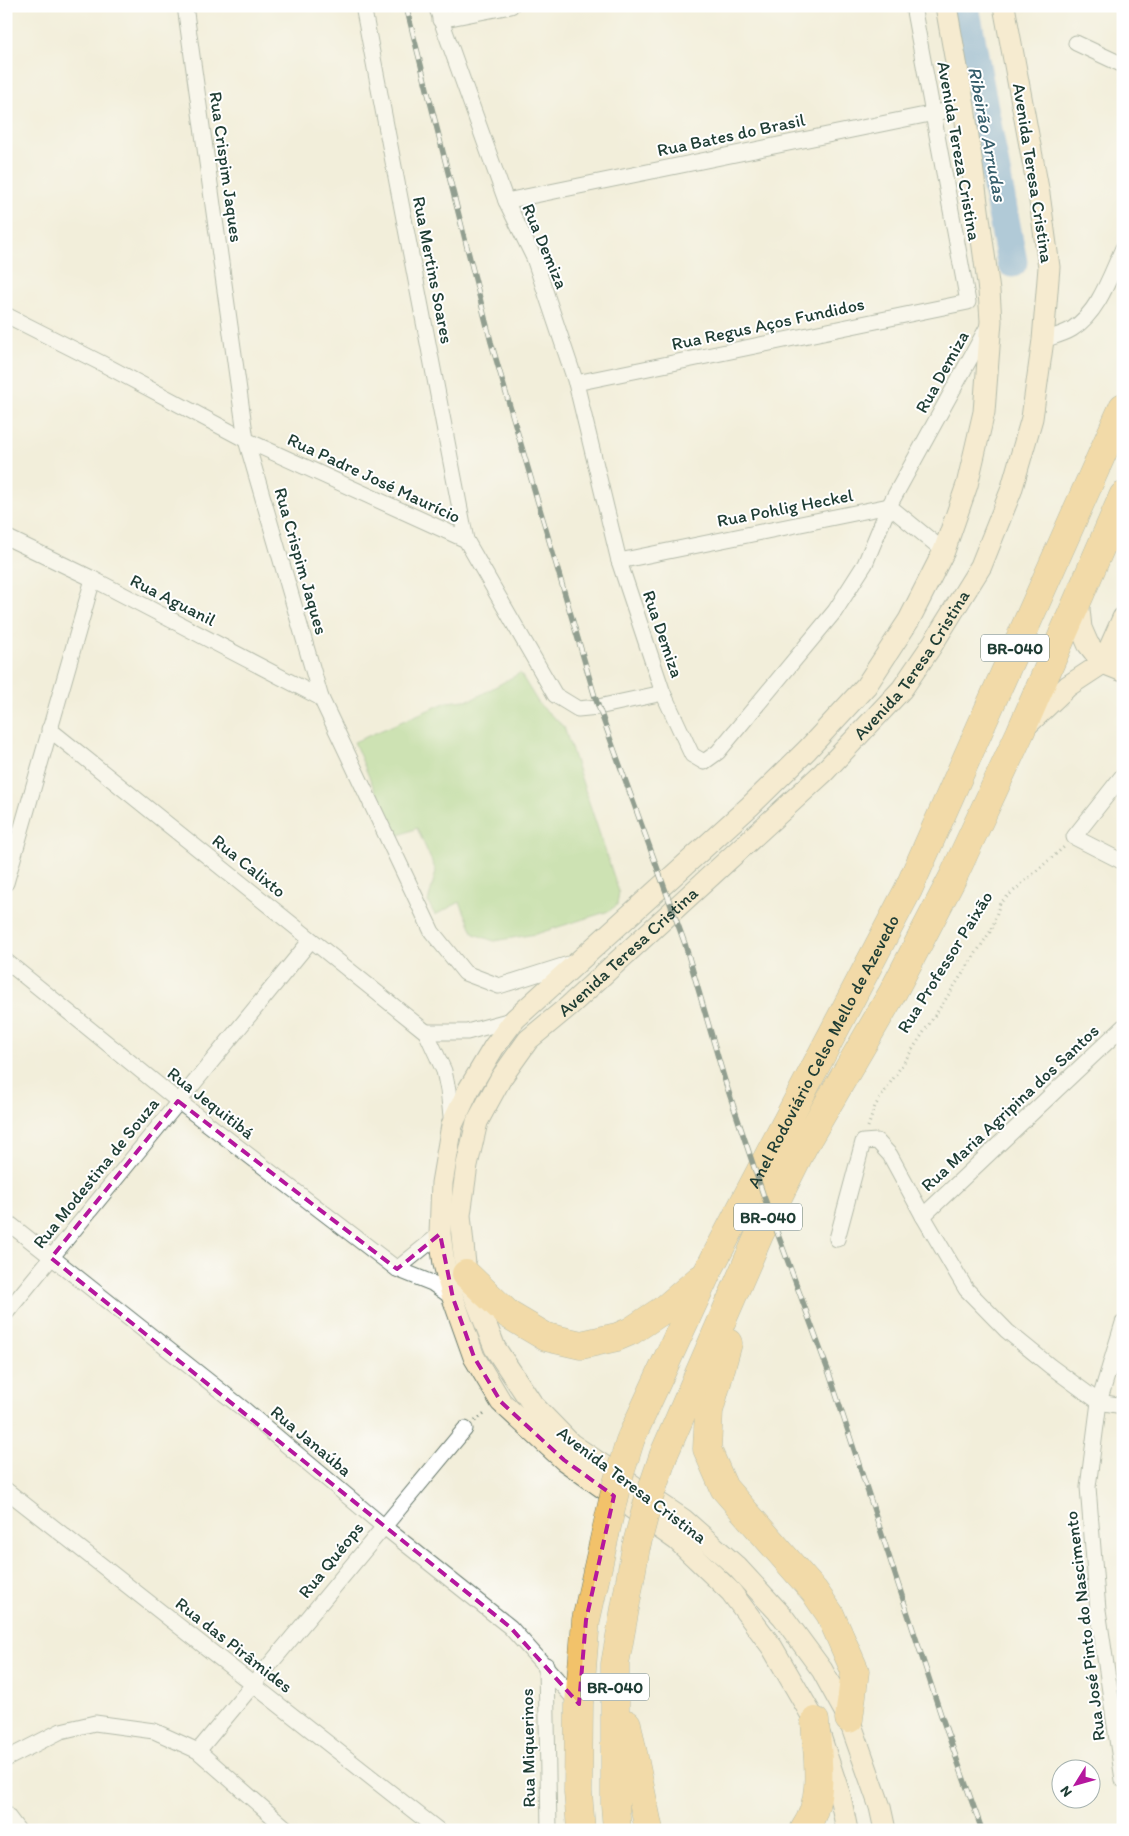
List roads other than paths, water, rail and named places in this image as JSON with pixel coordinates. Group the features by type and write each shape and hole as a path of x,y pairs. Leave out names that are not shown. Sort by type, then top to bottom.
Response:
{"highway":[{"name":"Anel Rodoviário Celso Mello de Azevedo","path":"581,1830 578,1792 580,1704 586,1620 617,1483 632,1438 706,1273 908,890 1123,406"},
{"name":"Anel Rodoviário Celso Mello de Azevedo","path":"617,1830 614,1804 615,1664 636,1547 649,1498 664,1454 760,1233 803,1147 893,992 953,877 1020,733 1123,496"},
{"path":"760,1233 709,1411 707,1449 724,1488 814,1591 830,1614 855,1671 849,1719"},
{"path":"466,1274 509,1314 539,1333 546,1337 582,1345 617,1338 631,1331 666,1308 706,1273"},
{"path":"615,1664 649,1830"},
{"path":"804,1830 810,1822 818,1792 815,1721"}],"main road":[{"name":"Avenida Teresa Cristina","path":"847,1830 840,1796 815,1721 772,1647 731,1592 677,1540 564,1460 501,1402 474,1357 453,1298 444,1264 440,1234 442,1183 452,1125 469,1089 515,1019 750,806 807,750 866,686 909,620 944,551 966,485 984,412 991,321 989,291 964,107 946,6"},
{"name":"Avenida Teresa Cristina","path":"884,1830 880,1807 849,1719 822,1670 783,1617 737,1566 684,1520 571,1444 533,1405 495,1348 466,1274 460,1215 477,1122 501,1078 528,1040 569,1006 823,773 902,689 981,566 1011,491 1032,418 1043,340 1049,267 1039,194 1004,6"},
{"path":"1078,599 1081,628 1088,644 1103,663 1123,671"},
{"path":"1020,733 1068,686 1103,663 1123,618"}],"street":[{"name":"Rua Crispim Jaques","path":"184,6 246,440 321,698 432,932 465,973 499,986 580,960"},
{"name":"Rua Mertins Soares","path":"363,6 466,540"},
{"path":"438,13 511,6"},
{"name":"Avenida Tereza Cristina","path":"913,6 968,302"},
{"name":"Rua Demiza","path":"438,13 506,201 534,258 576,383 619,561 664,693 692,755 704,762 718,752 835,611 865,564 889,506 991,321"},
{"path":"1076,43 1123,65"},
{"name":"Rua Bates do Brasil","path":"506,201 964,107"},
{"path":"1043,340 1070,330 1084,320 1098,302 1123,248"},
{"name":"Rua Regus Aços Fundidos","path":"576,383 968,302"},
{"name":"Rua Padre José Maurício","path":"6,315 104,364 246,440 466,540 555,695 578,709 598,707 664,693"},
{"path":"889,506 944,551"},
{"name":"Rua Pohlig Heckel","path":"619,561 889,506"},
{"name":"Rua Aguanil","path":"6,537 93,579 321,698"},
{"path":"6,883 93,579"},
{"name":"Rua Calixto","path":"50,729 426,1032 444,1071 452,1125"},
{"path":"1123,775 1074,837 1123,862"},
{"name":"Rua Modestina de Souza","path":"6,1314 311,940"},
{"name":"Rua Jequitibá","path":"6,961 178,1101 397,1270 432,1283 453,1298"},
{"path":"426,1032 467,1032 515,1019"},
{"name":"Rua Maria Agripina dos Santos","path":"923,1216 1123,1027"},
{"path":"837,1239 863,1142 877,1141 890,1155 966,1289 1007,1331 1099,1402 1123,1406"},
{"name":"Rua Janaúba","path":"6,1221 246,1411 383,1526 510,1627 580,1704"},
{"path":"397,1270 440,1234"},
{"name":"Rua José Pinto do Nascimento","path":"1123,1323 1099,1402 1088,1487 1098,1610 1123,1780"},
{"name":"Rua Quéops","path":"198,1751 465,1429"},
{"name":"Rua das Pirâmides","path":"6,1490 438,1830"},
{"name":"Rua Miquerinos","path":"546,1665 549,1830"},
{"path":"6,1759 61,1731 95,1723 154,1730 198,1751 288,1830"},
{"path":"6,1814 18,1830"}],"waterway":[{"name":"Ribeirão Arrudas","path":"964,6 1012,262"}],"railway":[{"path":"406,6 491,342 595,697 685,944 725,1081 763,1194 829,1373 941,1715 982,1830"}]}
